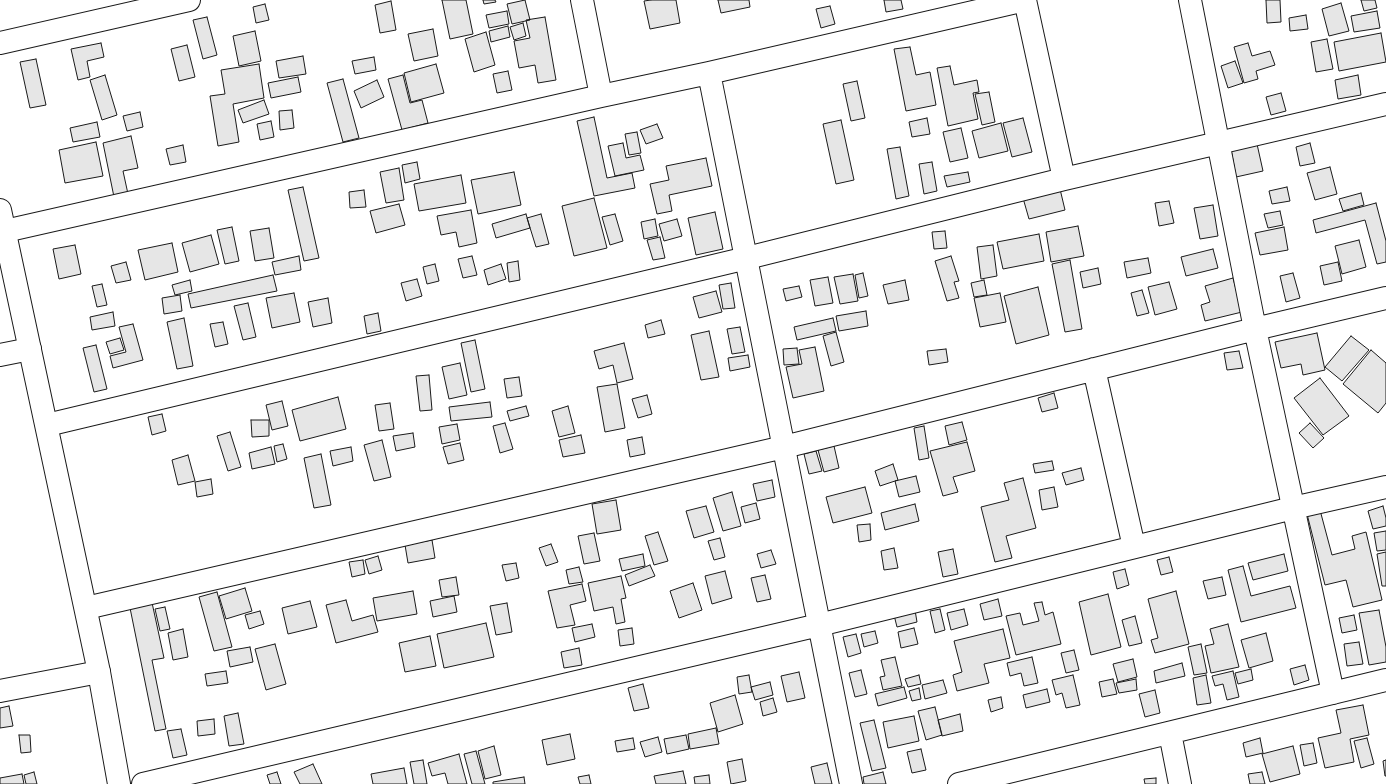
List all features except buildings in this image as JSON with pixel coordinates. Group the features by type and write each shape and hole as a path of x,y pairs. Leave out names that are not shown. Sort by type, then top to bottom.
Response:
{"main road":[{"path":"0,43 189,0"},
{"path":"582,0 601,96"},
{"path":"4,231 709,73 1025,0 1064,179"},
{"path":"1190,0 1217,144 1255,329 1333,693"},
{"path":"709,73 851,784"},
{"path":"47,425 747,258 1064,179 1386,104"},
{"path":"0,210 86,608 119,784"},
{"path":"86,608 784,447 1255,329 1386,298"},
{"path":"0,355 30,349"},
{"path":"1094,369 1134,547"},
{"path":"143,784 819,626 1293,508 1386,487"},
{"path":"0,691 99,672"},
{"path":"959,784 1386,680"},
{"path":"1170,733 1180,784"}]}
